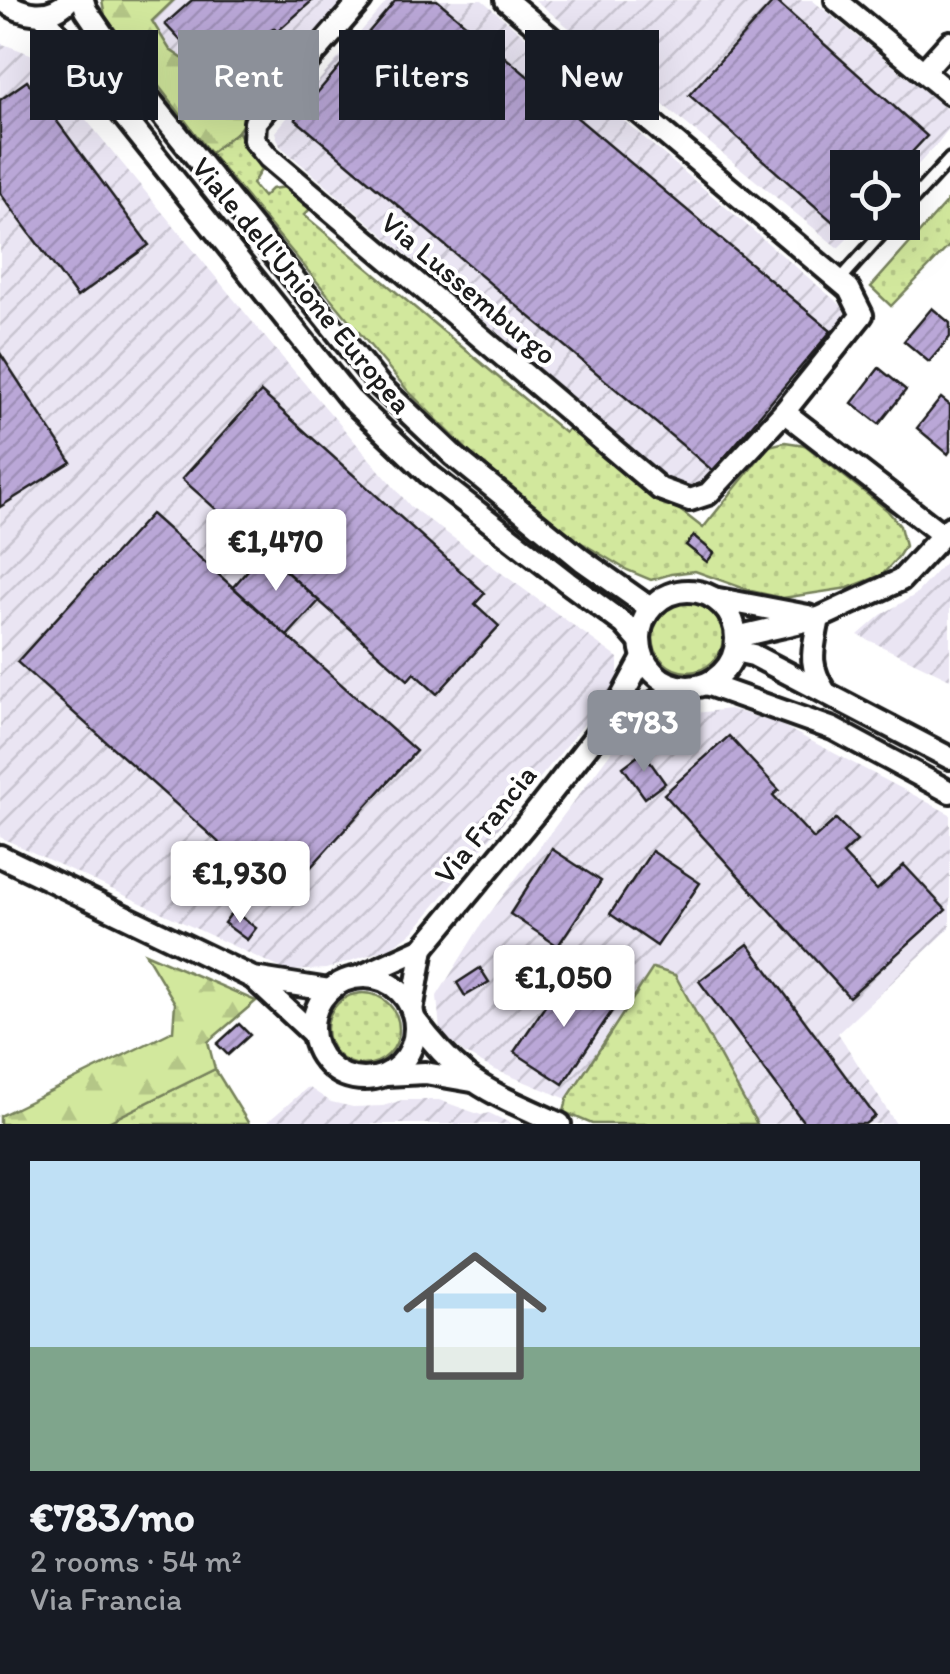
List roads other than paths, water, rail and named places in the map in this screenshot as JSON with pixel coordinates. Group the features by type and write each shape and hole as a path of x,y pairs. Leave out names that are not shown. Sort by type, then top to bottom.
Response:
{"street":[{"path":"2,0 30,14 63,7 69,0"},
{"name":"Viale dell'Unione Europea","path":"83,0 132,79 380,386 454,456 582,560 650,608"},
{"name":"Via Lussemburgo","path":"362,0 255,122 254,140 268,157 660,489 690,500 708,494 784,412 862,315 849,289 506,0"},
{"path":"836,0 950,94"},
{"name":"Viale dell'Unione Europea","path":"42,14 350,399 430,475 624,624 652,672 680,687"},
{"path":"923,72 950,42"},
{"path":"735,644 820,618 901,580 947,531 784,412"},
{"path":"641,650 642,624 650,608 664,597 680,592 820,618"},
{"path":"680,687 706,684 729,665 735,644 733,621 712,598"},
{"path":"820,618 812,657 814,673 825,692"},
{"path":"735,644 950,758"},
{"name":"Via Francia","path":"359,977 423,948 594,738 619,702 641,650"},
{"path":"706,684 834,730 950,792"},
{"name":"Via Francia","path":"594,738 680,687"},
{"path":"0,856 252,978 312,1033"},
{"name":"Via Francia","path":"414,1016 423,948"},
{"path":"478,1083 424,1073 368,1079 337,1072 316,1048 312,1033 319,1002 329,990 348,980 370,977 388,983 402,995 447,1057 478,1083 560,1124"},
{"path":"252,978 329,990"},
{"path":"383,1075 408,1055 414,1040 414,1016"}],"lane":[{"path":"920,192 950,159"},
{"path":"838,280 875,240"}]}
